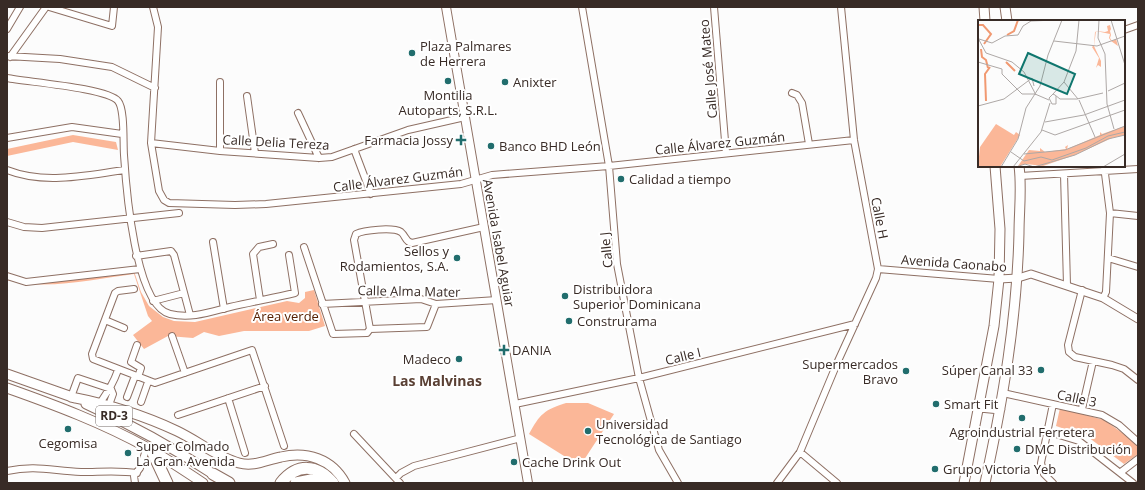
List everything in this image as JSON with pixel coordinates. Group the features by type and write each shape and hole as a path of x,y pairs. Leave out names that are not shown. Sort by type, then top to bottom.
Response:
{"highway":[{"path":"150,449 167,483"},
{"path":"281,483 298,470 310,468 326,475 333,483"},
{"path":"213,474 229,483"},
{"path":"296,483 311,480 318,483"}],"main road":[{"name":"Avenida Isabel Aguiar","path":"446,7 528,483"},
{"path":"984,7 984,20"},
{"path":"1005,7 1007,20"},
{"path":"964,483 980,407 994,326 999,279 1000,229 995,167"},
{"path":"985,483 1003,393 1014,320 1018,278 1019,167"},
{"name":"RD-3","path":"7,374 71,396 120,419 176,449 213,474"},
{"name":"RD-3","path":"7,388 68,410 150,449 203,483"},
{"path":"71,396 104,404 178,431 239,463 251,464 290,456 313,457 321,459 336,469 345,483"},
{"path":"980,407 1000,409"}],"street":[{"path":"7,29 20,7"},
{"path":"9,56 48,7 112,26 118,31"},
{"path":"112,26 114,7"},
{"name":"Calle Álvarez Guzmán","path":"153,7 158,27 151,142 159,191 164,200 169,203 243,205 370,194 461,184 492,176 609,166 854,140"},
{"name":"Calle J","path":"582,7 609,166 617,264 638,378 659,450 678,483"},
{"name":"Calle José Mateo","path":"714,7 726,153"},
{"name":"Calle H","path":"777,483 800,452 876,278 878,269 854,140 841,7"},
{"path":"1125,30 1138,25"},
{"path":"9,56 60,59 112,67 155,88"},
{"path":"7,78 95,91 113,97 118,101 122,107 122,134 125,170 136,256 153,301 163,311 170,314 190,316 295,293 289,255"},
{"path":"220,82 220,151"},
{"path":"792,93 797,95 802,104 809,144"},
{"path":"247,96 255,154"},
{"path":"298,113 319,158"},
{"name":"Calle Delia Tereza","path":"151,142 255,154 319,158 332,157 408,130 465,117"},
{"path":"7,138 72,127 122,134"},
{"path":"354,149 370,194"},
{"path":"1020,176 1064,174 1104,169 1138,169"},
{"path":"1103,298 1106,292 1110,213 1104,169"},
{"path":"7,170 36,178 70,177 125,170"},
{"path":"1064,174 1067,285"},
{"path":"7,222 24,227 42,228 179,213"},
{"path":"1110,213 1138,216"},
{"path":"370,329 354,240 356,234 362,232 394,230 400,232 407,242 412,243 484,227"},
{"path":"213,242 224,308"},
{"path":"260,300 253,254 259,247 273,244"},
{"path":"304,246 333,334 367,333 370,329 427,327 436,304"},
{"path":"136,256 171,251 174,255 190,316"},
{"path":"1108,258 1138,267"},
{"path":"7,276 26,282 140,269"},
{"name":"Avenida Caonabo","path":"878,269 999,279 1018,278 1031,274 1103,298 1138,319"},
{"path":"134,289 116,291 92,357 118,370 148,382 155,383 252,350 284,446"},
{"path":"1082,290 1068,350 1075,357 1124,370 1138,380"},
{"path":"153,301 184,293"},
{"name":"Calle Alma Mater","path":"322,304 366,300 421,299 436,304 496,300"},
{"path":"105,320 124,328"},
{"name":"Calle I","path":"515,404 638,378 855,324"},
{"path":"172,336 185,372"},
{"path":"127,397 141,368 131,362 137,344"},
{"path":"1082,409 1093,361"},
{"path":"104,404 113,394 111,389 118,370"},
{"path":"71,396 78,378 111,389"},
{"path":"141,402 148,382"},
{"path":"178,415 265,386"},
{"name":"Calle 3","path":"1003,393 1082,409 1111,419 1138,442"},
{"path":"228,398 245,454"},
{"path":"1053,404 1049,432 1041,467 1044,474 1053,483"},
{"path":"1049,432 1080,441 1133,483"},
{"path":"354,434 398,481 401,473 414,466 521,438"},
{"path":"135,483 134,476 150,449"},
{"path":"800,452 837,483"},
{"path":"1121,472 1138,459"},
{"path":"7,471 41,467 79,472 127,471 137,473"}],"green space":[{"path":"73,135 116,142 118,150 73,142 7,156 7,149"},
{"name":"Área verde","path":"134,271 141,292 149,306 163,317 174,321 195,322 287,301 299,303 305,298 305,292 314,290 325,326 309,331 244,331 219,336 204,332 193,338 168,336 144,349 133,335 152,321 148,316 134,274 53,284 22,283 7,280 7,277 17,280"},
{"path":"566,403 588,403 614,414 580,466 529,434 543,414 552,408"},
{"path":"1060,408 1104,420 1138,444 1138,454 1124,464 1088,437 1056,426"}],"place":[{"name":"Plaza Palmares de Herrera","path":"412,53"},
{"name":"Montilia Autoparts, S.R.L.","path":"448,81"},
{"name":"Anixter","path":"505,82"},
{"name":"Farmacia Jossy","path":"461,140"},
{"name":"Banco BHD León","path":"491,146"},
{"name":"Calidad a tiempo","path":"621,179"},
{"name":"Sellos y Rodamientos, S.A.","path":"457,258"},
{"name":"Distribuidora Superior Dominicana","path":"565,296"},
{"name":"Construrama","path":"569,321"},
{"name":"DANIA","path":"504,350"},
{"name":"Madeco","path":"459,359"},
{"name":"Súper Canal 33","path":"1041,370"},
{"name":"Supermercados Bravo","path":"906,371"},
{"name":"Smart Fit","path":"936,404"},
{"name":"Agroindustrial Ferretera","path":"1022,418"},
{"name":"Cegomisa","path":"68,429"},
{"name":"Universidad Tecnológica de Santiago","path":"588,431"},
{"name":"DMC Distribución","path":"1017,449"},
{"name":"Super Colmado La Gran Avenida","path":"128,453"},
{"name":"Cache Drink Out","path":"514,462"},
{"name":"Grupo Victoria Yeb","path":"935,469"}],"district":[{"name":"Las Malvinas","path":"437,381"}]}
